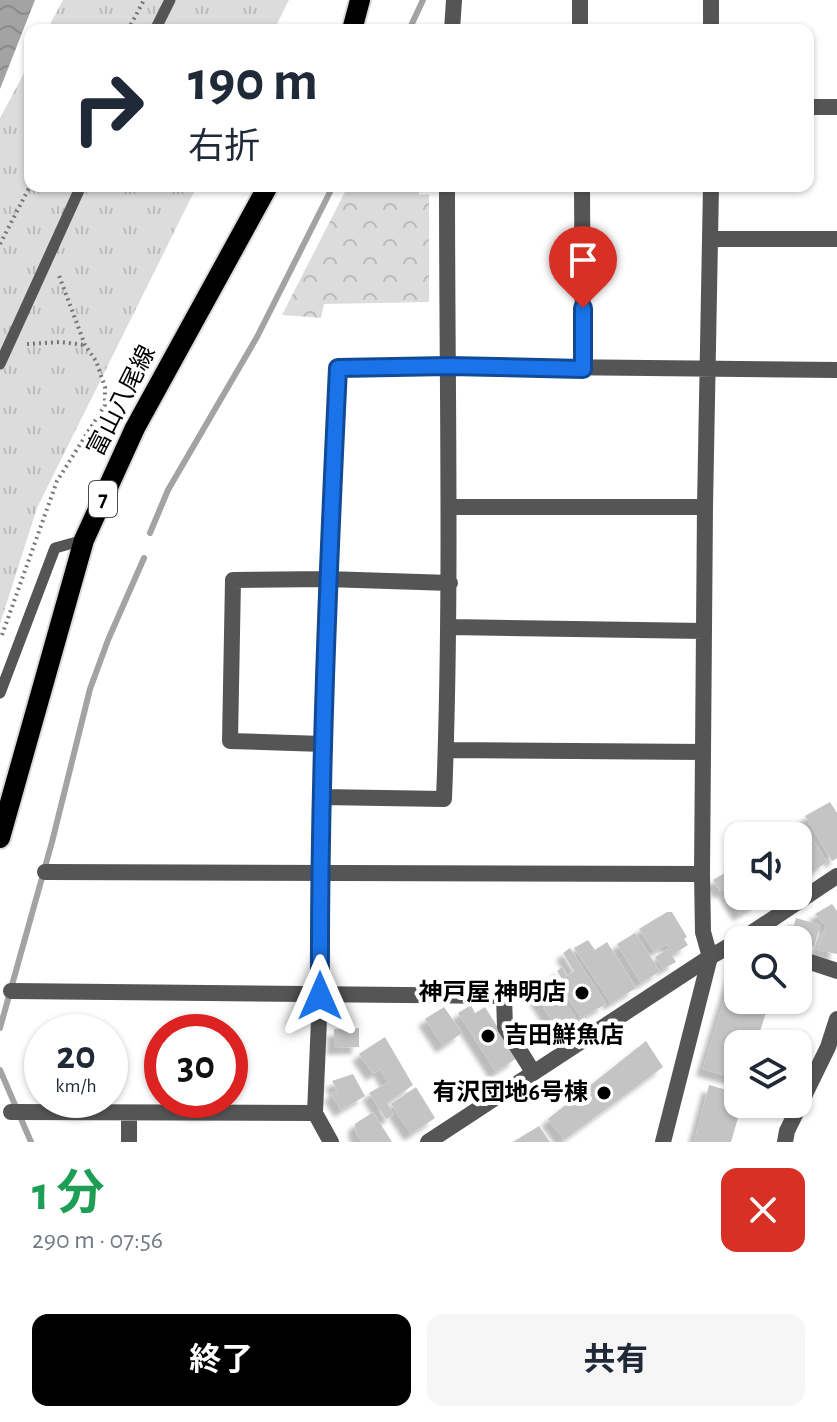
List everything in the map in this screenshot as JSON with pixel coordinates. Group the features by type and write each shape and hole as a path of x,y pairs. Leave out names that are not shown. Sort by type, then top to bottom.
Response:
{"main road":[{"path":"354,24 360,0"},
{"name":"富山八尾線","path":"0,838 84,540 135,428 265,192"}],"street":[{"path":"452,24 454,0"},
{"path":"580,0 580,24"},
{"path":"711,0 711,24"},
{"path":"814,107 837,107"},
{"path":"321,797 444,799 451,507 447,192"},
{"path":"582,192 583,369"},
{"path":"663,1142 710,957 703,932 702,874 711,192"},
{"path":"711,239 837,239"},
{"path":"331,1142 315,1113 327,579 338,368 449,366 837,370"},
{"path":"451,507 705,507"},
{"path":"323,744 230,741 233,580 450,583"},
{"path":"450,627 704,631"},
{"path":"446,750 703,752"},
{"path":"45,872 702,874"},
{"path":"764,926 837,876"},
{"path":"428,1142 724,950"},
{"path":"812,963 837,971"},
{"path":"11,991 504,996 505,1027 533,1072"},
{"path":"785,1142 787,1131 828,1047 837,1019"},
{"path":"11,1112 315,1113"},
{"path":"129,1113 129,1142"}],"lane":[{"path":"158,24 170,0"},
{"path":"0,364 78,192"},
{"path":"0,693 55,548 84,540"}],"path":[{"path":"131,24 144,0"},
{"path":"0,244 27,192"},
{"path":"0,641 57,481 105,405 105,387 96,361 85,345 52,255"},
{"path":"10,346 61,342 85,345"}],"green space":[{"path":"63,0 289,0 277,24 50,24"},
{"path":"24,73 24,192 194,192 37,508 0,624 0,118"},
{"path":"345,192 429,194 429,302 324,304 321,318 282,315"}],"water":[{"path":"0,0 35,0 24,24 0,89"}],"building":[{"path":"830,802 837,813 837,858 832,861 812,828 812,822 805,816"},
{"path":"812,838 827,862 815,870 812,865"},
{"path":"724,874 724,890 720,891 713,880"},
{"path":"832,904 837,911 837,954 817,950 826,926 815,914"},
{"path":"672,912 687,937 684,939 688,945 674,954 667,944 654,951 639,929"},
{"path":"796,918 820,925 814,947 812,926 793,926"},
{"path":"635,933 660,971 641,983 617,944"},
{"path":"588,940 595,950 607,942 636,988 611,1003 574,948"},
{"name":"神戸屋 神明店","path":"570,948 606,1004 581,1018 557,982 562,979 557,971 562,967 567,976 574,971 563,953"},
{"path":"668,949 676,962 663,969 655,957"},
{"path":"538,981 545,992 554,986 579,1023 561,1035 530,987"},
{"path":"724,1000 724,1014 766,1014 760,1030 724,1030 724,1075 703,1069"},
{"name":"吉田鮮魚店","path":"471,1005 475,1013 485,1007 517,1058 496,1072 458,1013"},
{"path":"444,1007 462,1033 443,1046 425,1019"},
{"path":"359,1028 359,1047 334,1048 334,1029"},
{"path":"385,1037 413,1085 387,1103 394,1114 386,1119 369,1093 388,1082 380,1069 373,1074 359,1054"},
{"name":"有沢団地6号棟","path":"646,1041 663,1067 564,1140 548,1119"},
{"path":"353,1074 365,1096 341,1110 331,1094 337,1090 332,1081"},
{"path":"709,1085 724,1089 724,1118 738,1118 731,1142 694,1142"},
{"path":"416,1087 435,1118 411,1134 391,1104"},
{"path":"373,1112 392,1142 362,1142 356,1133 355,1124"},
{"name":"有沢団地6号棟","path":"539,1126 550,1142 513,1142"}],"waterway":[{"path":"412,24 423,0"},
{"path":"150,533 168,490 257,337 330,192"},
{"path":"0,1028 52,842 90,689 144,558"},
{"path":"0,1070 31,1142"}],"place":[{"name":"神戸屋 神明店","path":"582,993"},
{"name":"吉田鮮魚店","path":"488,1036"},
{"name":"有沢団地6号棟","path":"604,1093"}],"route":[{"path":"320,996 319,874 327,579 338,368 449,366 583,369 583,308"}]}
